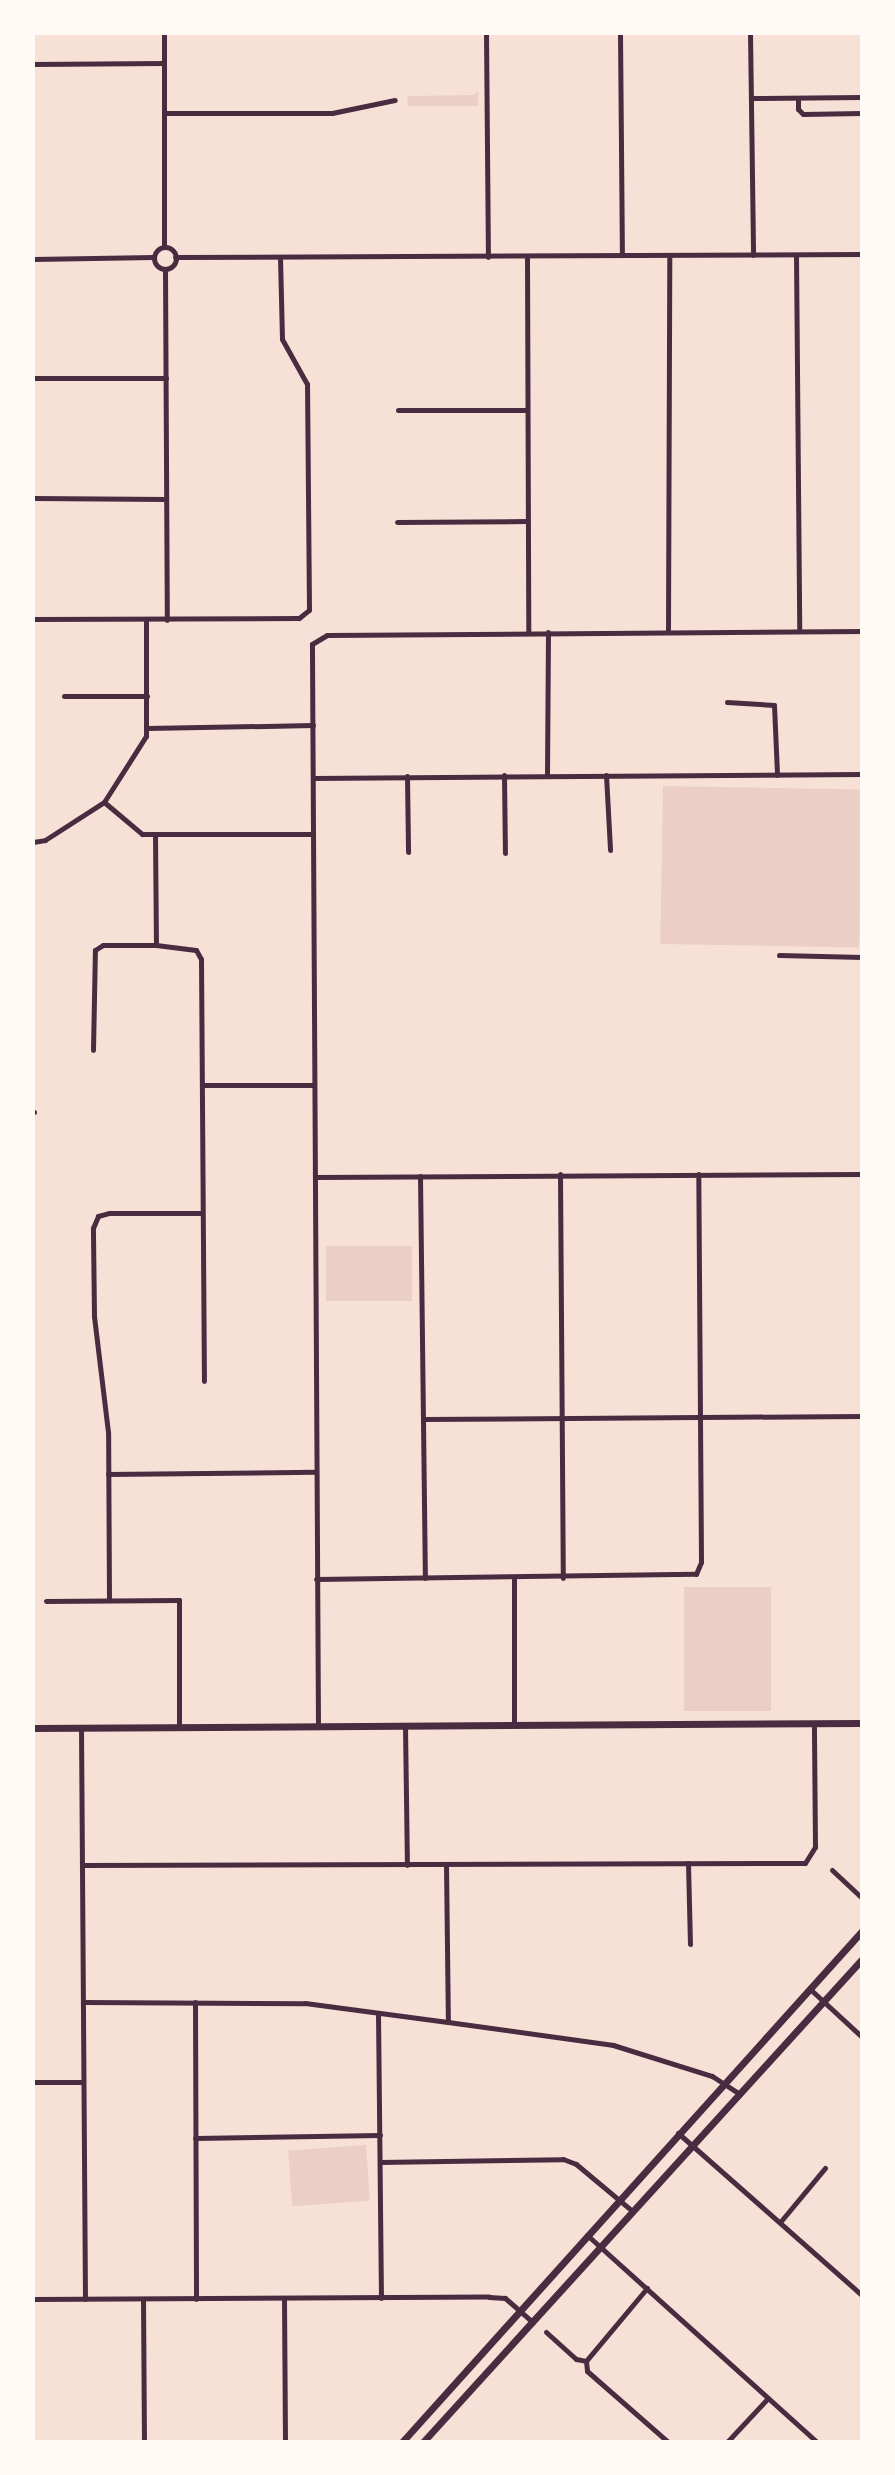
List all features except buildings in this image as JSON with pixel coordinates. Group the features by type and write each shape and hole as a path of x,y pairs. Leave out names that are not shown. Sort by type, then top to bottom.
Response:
{"main road":[{"path":"33,1728 862,1723"},
{"path":"402,2442 724,2081 862,1931"},
{"path":"423,2442 631,2210 862,1959"}],"street":[{"path":"33,258 154,257 164,247 164,33"},
{"path":"486,33 488,257"},
{"path":"620,33 622,255"},
{"path":"750,33 752,255"},
{"path":"33,64 164,63"},
{"path":"751,98 862,97"},
{"path":"798,98 798,109 803,114 862,113"},
{"path":"164,113 332,113 395,100"},
{"path":"164,247 175,257 280,259 862,254"},
{"path":"796,255 799,631"},
{"path":"527,256 528,632"},
{"path":"668,256 668,631"},
{"path":"154,257 165,269"},
{"path":"167,620 165,269 175,257"},
{"path":"33,619 167,620 306,614 307,383 282,339 280,259"},
{"path":"33,378 166,378"},
{"path":"398,410 527,410"},
{"path":"33,498 166,499"},
{"path":"397,522 527,521"},
{"path":"33,842 44,840 104,802 128,769 147,728 146,620"},
{"path":"318,1726 312,644 317,637 528,632 862,631"},
{"path":"547,775 548,632"},
{"path":"64,696 147,696"},
{"path":"727,702 774,705 777,775"},
{"path":"147,728 313,725"},
{"path":"313,778 862,774"},
{"path":"504,775 505,853"},
{"path":"606,775 610,850"},
{"path":"407,776 408,852"},
{"path":"104,802 135,832 313,834"},
{"path":"156,834 156,945"},
{"path":"93,1050 95,950 103,946 187,946 201,959 204,1381"},
{"path":"779,955 862,957"},
{"path":"202,1085 314,1085"},
{"path":"559,1174 563,1578"},
{"path":"316,1579 563,1578 696,1574 701,1562 698,1174"},
{"path":"315,1177 862,1174"},
{"path":"420,1176 425,1578"},
{"path":"109,1601 108,1474 94,1316 93,1227 99,1216 202,1213"},
{"path":"423,1419 862,1416"},
{"path":"108,1474 316,1472"},
{"path":"514,1578 514,1725"},
{"path":"46,1601 179,1600 179,1727"},
{"path":"82,1865 805,1863 811,1858 815,1847 814,1723"},
{"path":"405,1726 407,1865"},
{"path":"81,1727 85,2299"},
{"path":"688,1863 691,1944"},
{"path":"446,1865 448,2022"},
{"path":"832,1870 862,1898"},
{"path":"810,1989 862,2037"},
{"path":"83,2002 305,2003 448,2022 613,2046 724,2081 738,2093"},
{"path":"195,2002 196,2299"},
{"path":"378,2013 381,2298"},
{"path":"33,2082 83,2082"},
{"path":"678,2133 861,2294"},
{"path":"195,2138 380,2135"},
{"path":"380,2162 563,2159 576,2164 631,2210"},
{"path":"781,2221 825,2168"},
{"path":"587,2235 817,2442"},
{"path":"586,2361 647,2288"},
{"path":"33,2299 497,2298 520,2310 533,2322"},
{"path":"143,2299 144,2442"},
{"path":"284,2300 285,2442"},
{"path":"545,2332 576,2360 586,2361"},
{"path":"586,2361 592,2376 668,2442"},
{"path":"727,2442 768,2398"}],"shaded area":[{"path":"478,91 478,106 408,106 407,96 474,95"},
{"path":"663,786 862,789 859,947 660,944"},
{"path":"326,1246 412,1246 412,1301 326,1301"},
{"path":"684,1587 771,1587 771,1711 684,1711"},
{"path":"366,2145 370,2201 292,2206 288,2150"}]}
